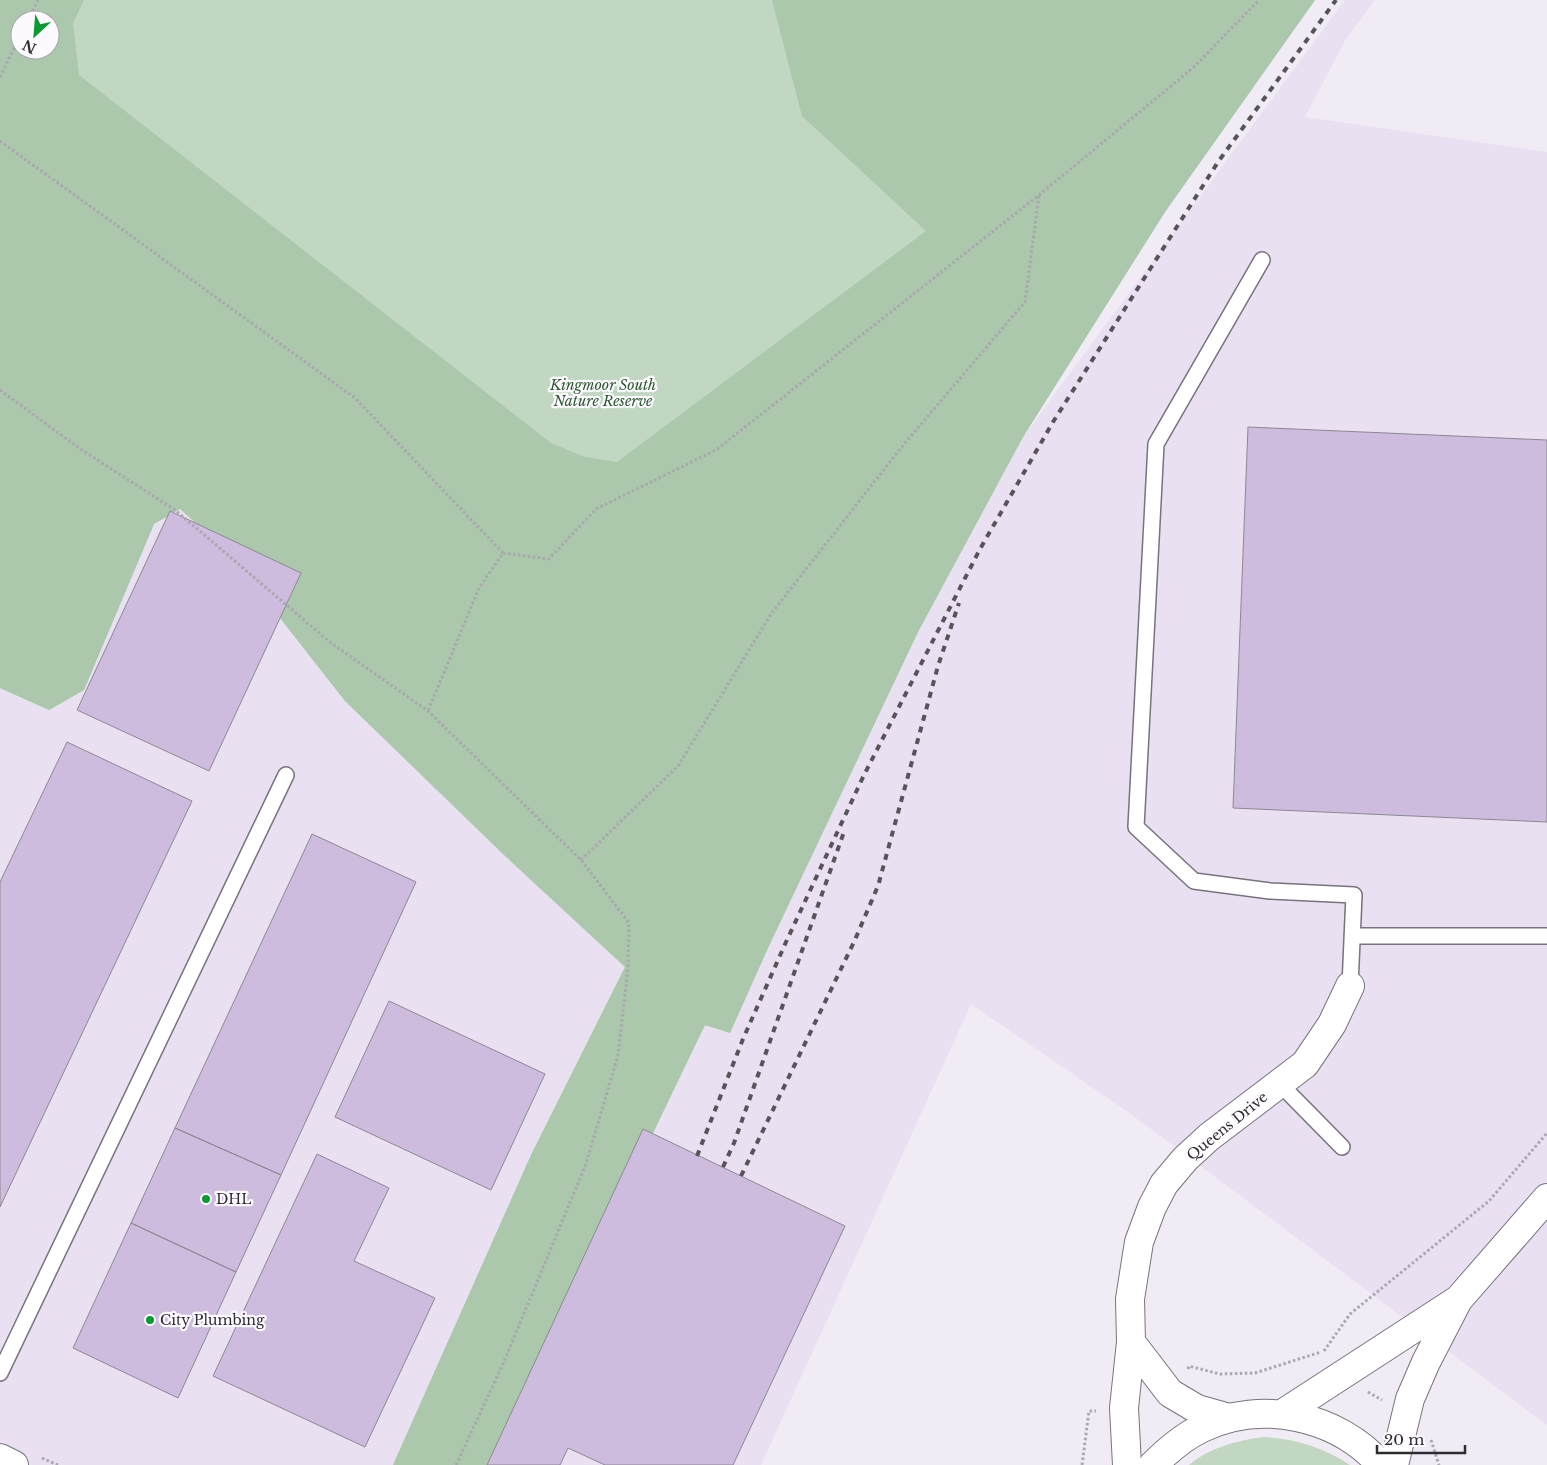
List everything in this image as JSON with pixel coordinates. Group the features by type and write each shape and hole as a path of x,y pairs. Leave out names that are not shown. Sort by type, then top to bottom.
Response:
{"main road":[{"name":"Queens Drive","path":"1127,1465 1124,1408 1131,1342 1130,1299 1139,1242 1164,1184 1185,1159 1209,1137 1305,1064 1332,1024 1350,986"},
{"path":"1394,1465 1410,1399 1426,1362 1458,1300 1547,1198"},
{"path":"1282,1414 1458,1300"},
{"path":"1131,1342 1170,1392 1197,1409 1229,1418"},
{"path":"1153,1465 1172,1446 1202,1428 1229,1418 1259,1414 1282,1414 1314,1421 1344,1434 1370,1452 1381,1465"},
{"path":"0,1458 14,1465"}],"lane":[{"path":"1262,260 1156,444 1136,827 1194,881 1270,891 1354,896 1350,986"},
{"path":"0,1373 286,774"},
{"path":"1352,936 1547,936"},
{"path":"1280,1084 1342,1147"}],"path":[{"path":"0,141 355,398 502,553 549,558 596,509 716,450 1039,195 1193,68 1260,0"},
{"path":"0,77 10,56"},
{"path":"581,860 678,766 771,614 900,449 1024,302 1039,195"},
{"path":"0,390 79,448 175,510 330,643 428,711 581,860 629,923 628,969 618,1055 586,1164 503,1364 456,1465"},
{"path":"428,711 478,588 502,553"},
{"path":"1082,1465 1089,1411"}],"shaded area":[{"path":"1345,0 1375,0 1346,39 1305,117 1547,152 1547,1425 1128,1112 971,1004 761,1465 494,1465 705,1025 730,1033 768,948 918,632 1023,437"},
{"path":"180,509 230,554 345,701 503,854 625,967 531,1155 393,1465 0,1465 0,688 49,710 84,690 154,523"}],"green space":[{"name":"Kingmoor South Nature Reserve","path":"0,0 1315,0 1165,212 1023,437 918,632 768,948 730,1033 705,1025 667,1101 393,1465 531,1155 625,967 503,854 345,701 230,554 180,509 154,524 84,690 49,710 0,688"},
{"name":"Kingmoor South Nature Reserve","path":"0,0 84,0 73,23 79,75 551,443 585,457 617,462 926,231 802,116 772,0 1315,0 1165,212 1023,437 918,632 768,948 730,1033 705,1025 494,1465 393,1465 531,1155 625,967 503,854 345,701 230,554 180,509 154,524 84,690 49,710 0,688"},
{"path":"1263,1437 1309,1445 1329,1453 1350,1465 1189,1465 1215,1449"}],"building":[{"path":"1248,427 1547,440 1547,822 1233,808"},
{"path":"170,511 301,573 209,771 77,710"},
{"path":"67,742 192,801 0,1207 0,882"},
{"path":"312,834 416,882 281,1175 175,1128"},
{"path":"389,1001 545,1074 491,1190 335,1117"},
{"name":"DHL","path":"175,1128 281,1175 236,1272 131,1223"},
{"path":"643,1129 845,1226 733,1465 605,1465 568,1448 560,1465 487,1465"},
{"path":"317,1154 389,1188 354,1261 435,1298 365,1447 213,1376"},
{"name":"City Plumbing","path":"131,1223 236,1272 178,1398 73,1348"}],"railway":[{"path":"697,1156 743,1039 786,942 864,775 980,549 1053,422 1218,162 1336,0"},
{"path":"741,1176 854,942 878,886 938,666 959,603"},
{"path":"723,1167 734,1143 845,829"}],"place":[{"name":"DHL","path":"206,1199"},
{"name":"City Plumbing","path":"150,1320"}]}
